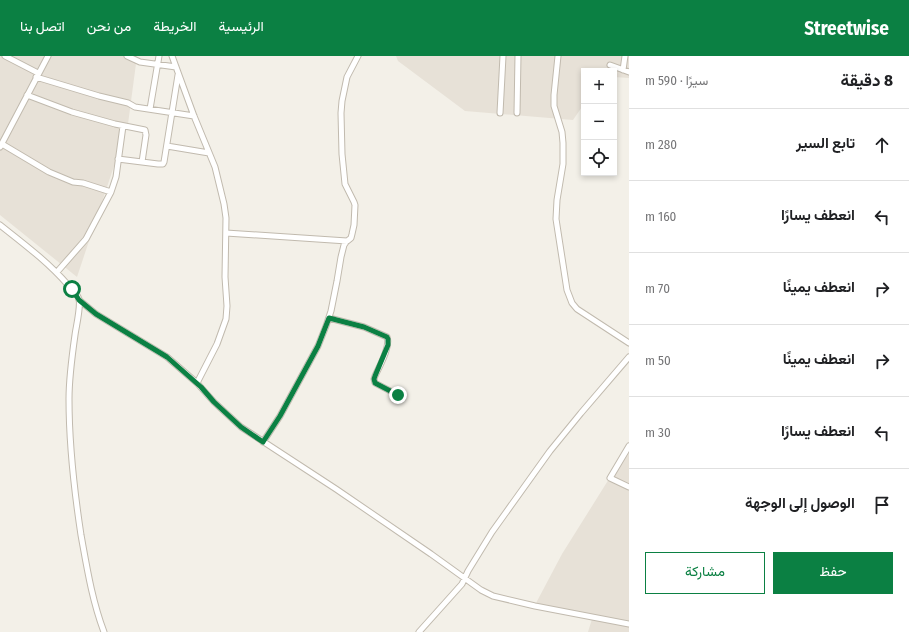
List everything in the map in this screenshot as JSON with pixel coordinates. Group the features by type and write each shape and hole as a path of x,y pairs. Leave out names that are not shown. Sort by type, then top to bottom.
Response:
{"street":[{"path":"5,56 37,75 99,96 124,102 135,107 194,116"},
{"path":"48,56 1,146 49,172 73,182 111,192"},
{"path":"127,56 140,62 176,67"},
{"path":"150,109 159,56"},
{"path":"172,56 209,153 220,187 226,218 226,319 217,344 196,383"},
{"path":"263,442 280,416 318,346 329,318 344,245 347,240 351,238 354,226 355,205 344,184 341,113 347,77 358,56"},
{"path":"500,114 503,56"},
{"path":"517,113 518,56"},
{"path":"558,56 554,106 562,132 563,164 557,200 556,219 567,290 569,298 577,309 629,343"},
{"path":"622,70 625,56"},
{"path":"610,65 629,72"},
{"path":"118,159 163,164 179,74"},
{"path":"27,95 72,112 123,126 142,129 146,132 142,162"},
{"path":"57,272 86,239 111,192 116,177 123,126"},
{"path":"167,146 209,153"},
{"path":"0,225 57,272 72,289 79,300 96,314 167,357 241,427 336,489 481,590 493,596 508,600 629,624"},
{"path":"226,233 347,240"},
{"path":"79,300 79,314 71,366 69,398 70,443 77,505 87,571 104,632"},
{"path":"329,318 364,327 387,337 388,345 374,381 375,383 398,395"},
{"path":"420,632 462,584 468,571 492,532 550,451 629,357"},
{"path":"629,446 610,478 629,488"}],"shaded area":[{"path":"0,56 137,56 128,124 77,277 0,215"},
{"path":"396,56 629,56 629,78 617,77 617,68 581,68 581,108 573,120 465,111 398,61"},
{"path":"629,447 629,632 588,632 592,619 535,605 562,554"}],"route":[{"path":"72,289 79,300 96,314 167,357 201,387 229,417 263,442 280,416 318,346 329,318 364,327 387,337 388,345 374,381 375,383 398,395"}]}
